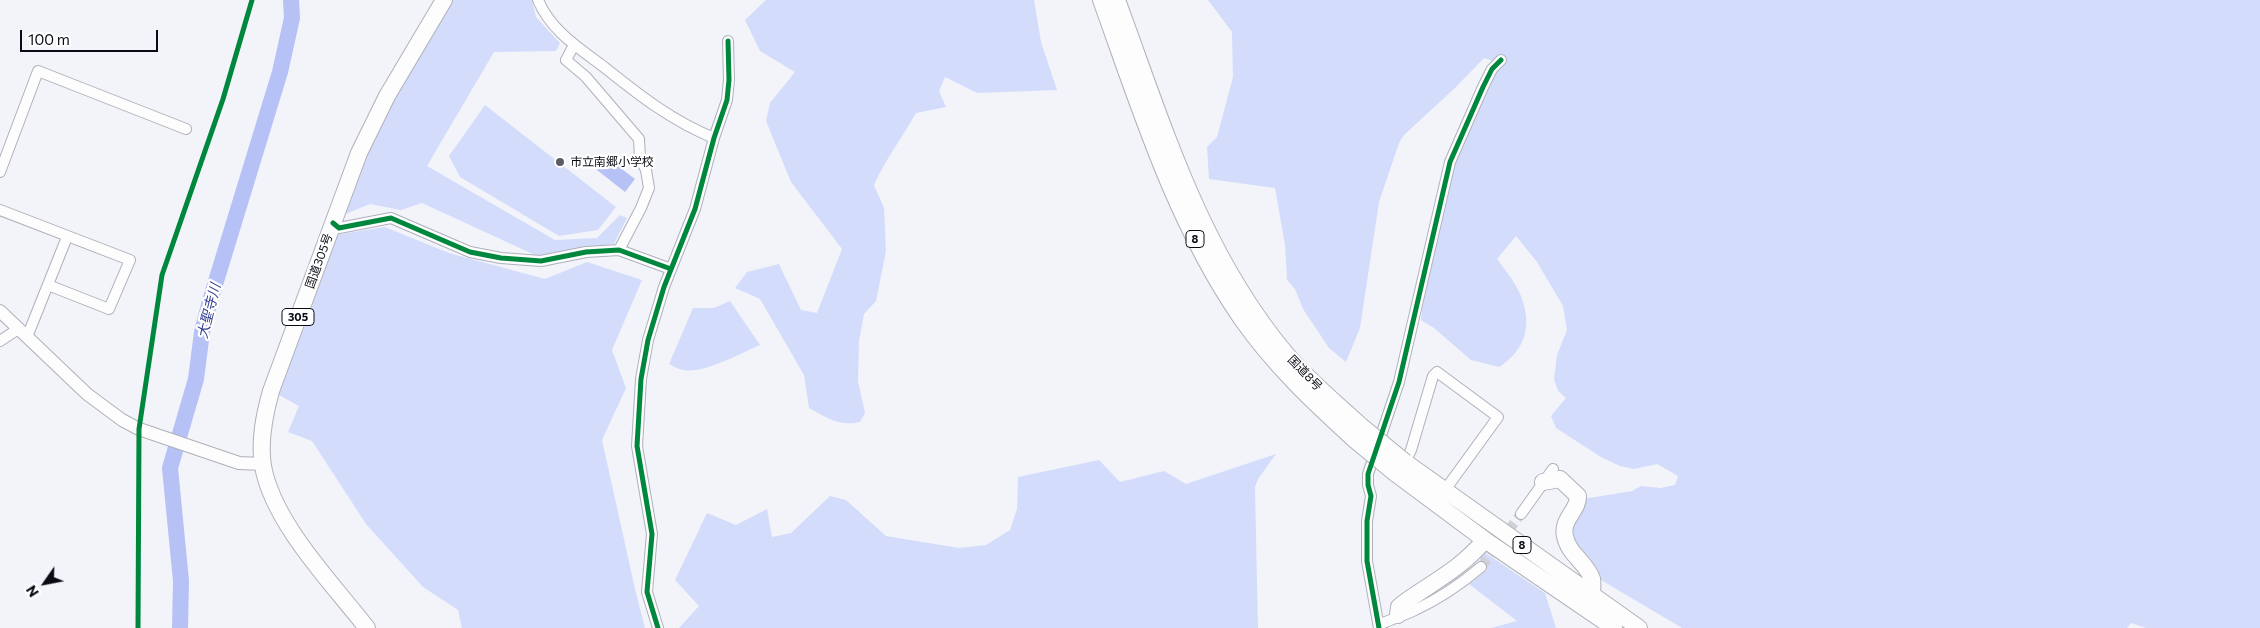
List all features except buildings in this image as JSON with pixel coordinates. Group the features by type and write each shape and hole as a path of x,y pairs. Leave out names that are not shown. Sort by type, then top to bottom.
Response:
{"highway":[{"name":"国道305号","path":"368,628 288,525 270,490 263,464 262,431 271,391 333,223 373,123 444,0"},
{"name":"国道8号","path":"1101,0 1154,144 1192,232 1214,275 1242,319 1275,362 1299,388 1400,467 1485,540 1614,628"},
{"name":"国道8号","path":"1117,0 1192,202 1223,263 1259,319 1288,356 1358,433"},
{"name":"国道8号","path":"1400,467 1445,490 1639,628"},
{"path":"1548,476 1560,479 1578,496 1578,501 1566,521 1564,534 1571,552 1592,579 1592,595"},
{"path":"1398,615 1399,607 1454,572 1471,557 1485,540"}],"street":[{"path":"538,0 554,28 574,45 664,113 714,138"},
{"path":"658,628 647,592 652,534 637,437 641,379 648,340 671,269 693,214 714,138 727,100 729,80 728,41"},
{"path":"574,45 566,60 586,77 639,139 640,158 646,170 648,188 641,208 619,250"},
{"path":"1481,567 1442,596 1414,611 1398,615 1379,626 1367,561 1367,521 1371,496 1368,474 1400,382 1450,162 1492,69 1501,60"},
{"path":"0,172 38,71 186,129"},
{"path":"0,210 130,260 109,310 48,286"},
{"path":"333,223 339,228 347,228 391,218 470,252 522,262 542,261 586,252 619,250 671,269"},
{"path":"0,341 23,333 48,286 67,237"},
{"path":"0,311 87,394 122,420 139,429 239,463 263,464"},
{"path":"1400,467 1411,450 1432,376 1437,372 1498,417 1445,490"},
{"path":"1521,514 1548,476"}],"shaded area":[{"path":"448,0 532,0 536,17 560,43 556,51 494,52 427,166 555,240 597,238 620,215 627,218 614,244 537,256 422,203 401,210 370,204 343,215 385,104"},
{"path":"766,0 1034,0 1041,42 1057,90 977,93 945,77 939,91 946,107 916,113 888,158 874,185 884,208 886,251 876,301 864,314 859,341 858,381 865,413 860,422 839,422 809,408 804,375 760,299 735,288 747,272 779,264 801,310 817,313 842,249 791,182 766,121 770,103 795,72 760,51 745,20"},
{"path":"1208,0 2260,0 2260,628 2146,628 2131,623 2127,628 1682,628 1596,577 1585,566 1569,526 1583,499 1632,491 1641,486 1660,488 1675,485 1678,476 1657,464 1634,469 1620,466 1601,457 1556,428 1551,416 1566,398 1558,391 1554,379 1557,355 1567,330 1563,306 1537,262 1516,236 1497,259 1519,291 1526,317 1526,327 1521,345 1499,367 1471,360 1434,328 1421,320 1426,270 1456,153 1495,69 1493,61 1484,58 1404,135 1399,143 1379,202 1360,328 1346,362 1329,348 1303,309 1295,289 1287,280 1285,245 1275,188 1209,179 1207,147 1217,137 1233,77 1232,32"},
{"path":"485,105 616,207 598,230 559,236 460,177 449,156"},
{"path":"385,227 449,253 545,279 587,262 642,280 612,350 626,388 602,440 645,628 462,628 458,610 423,587 366,524 312,441 288,432 299,406 277,394 308,318 335,235"},
{"path":"730,301 760,345 701,369 683,370 669,364 693,308 714,308"},
{"path":"1276,454 1258,479 1255,487 1258,628 679,628 699,606 675,580 707,513 736,525 767,509 772,537 791,533 830,496 846,500 886,536 959,548 986,545 1010,530 1017,509 1018,477 1099,460 1120,482 1164,471 1186,484"},
{"path":"1484,552 1545,593 1556,628 1491,628 1517,621 1469,584 1487,570 1478,556"}],"water":[{"path":"606,157 635,179 625,192 597,170"}],"waterway":[{"name":"大聖寺川","path":"180,628 181,581 170,468 196,379 202,332 210,301 280,72 292,18 291,0"}],"tunnel":[{"path":"1481,567 1521,514"}],"cycle path":[{"path":"138,628 139,429 162,275 223,99 252,0"},
{"path":"658,628 647,592 652,534 637,446 641,379 648,340 664,287 695,209 714,138 727,100 729,80 728,41"},
{"path":"1379,628 1367,561 1367,521 1371,496 1368,474 1399,382 1450,162 1483,87 1492,69 1501,60"},
{"path":"333,223 339,228 391,218 470,252 501,258 541,261 586,252 619,250 671,269"}],"place":[{"name":"市立南郷小学校","path":"560,162"}]}
